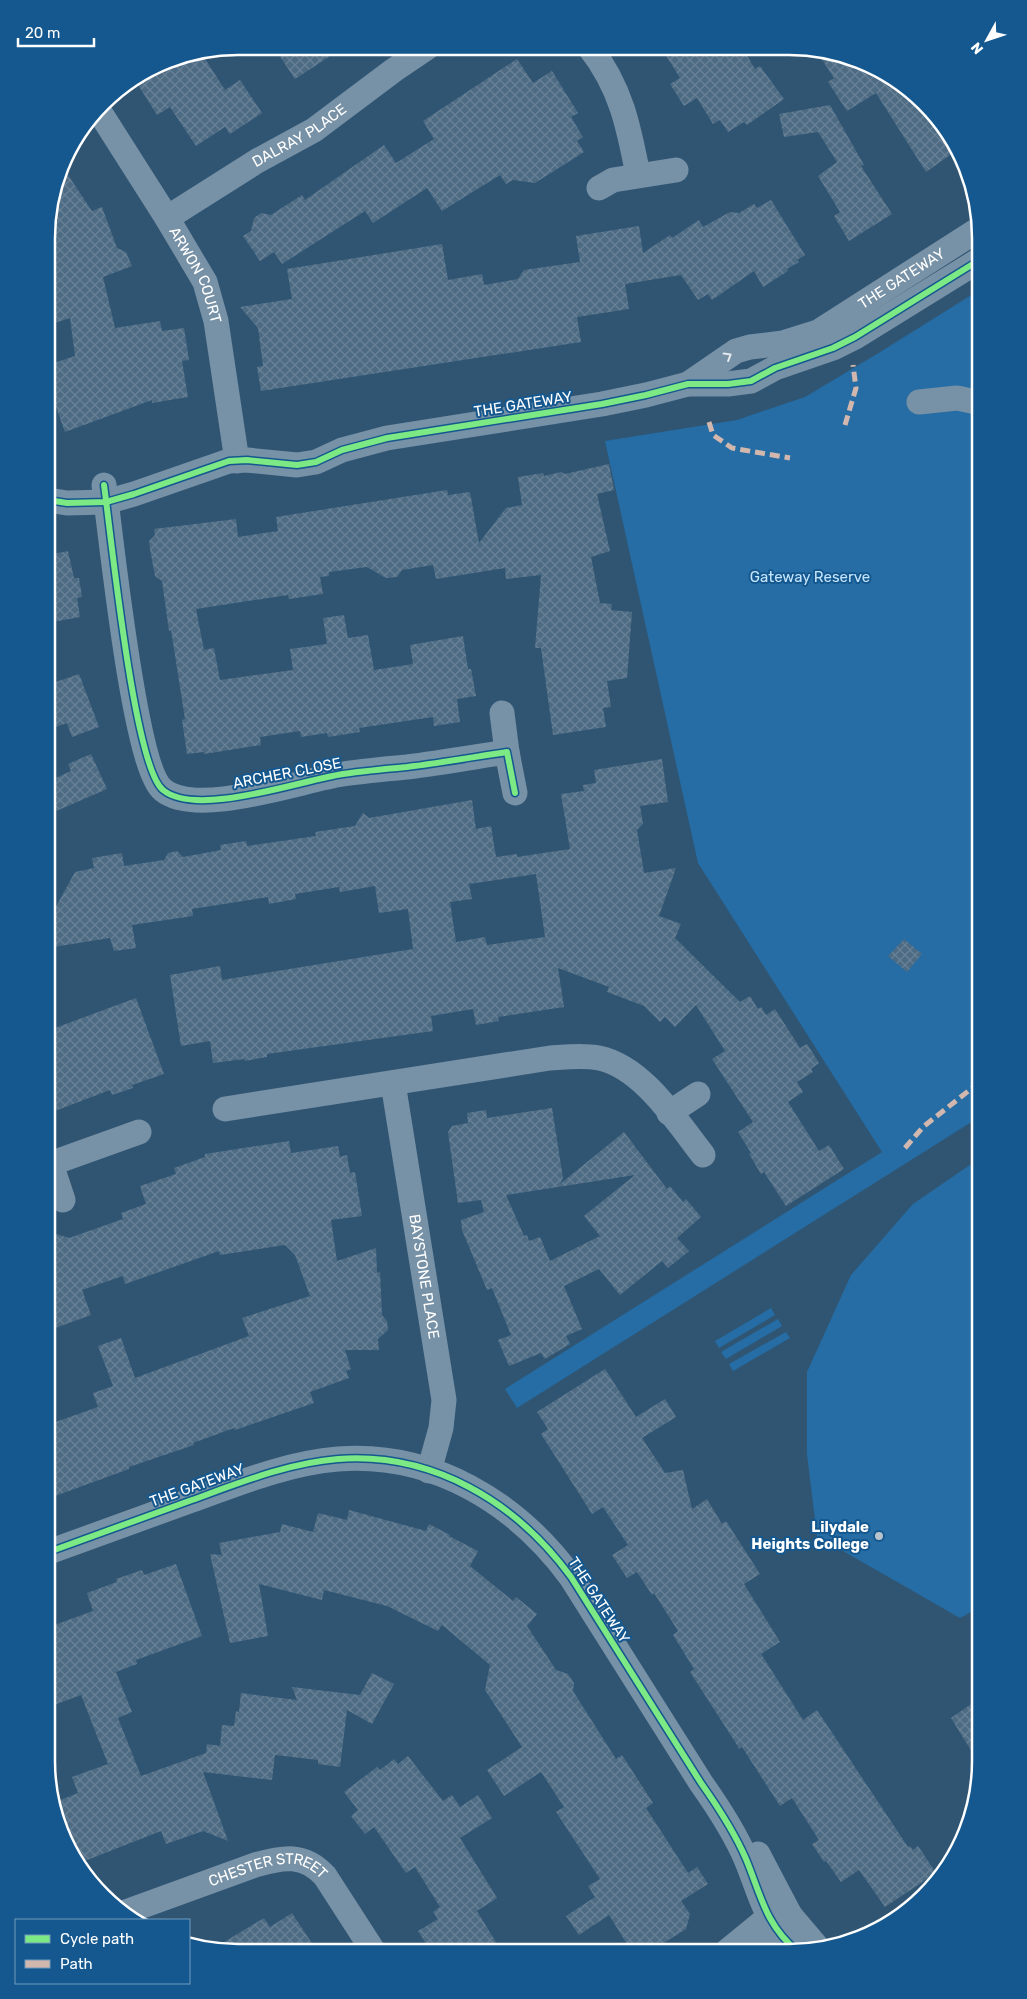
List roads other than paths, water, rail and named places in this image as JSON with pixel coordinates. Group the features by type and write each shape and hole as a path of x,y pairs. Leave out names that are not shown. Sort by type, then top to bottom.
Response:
{"street":[{"name":"DALRAY PLACE","path":"167,218 257,162 314,130 416,55"},
{"path":"594,55 615,88 623,107 638,175"},
{"name":"ARWON COURT","path":"102,116 196,265 211,301 216,320 235,453"},
{"path":"599,188 614,180 676,170"},
{"name":"THE GATEWAY","path":"688,384 736,351 750,346 792,341 818,332 972,233"},
{"name":"THE GATEWAY","path":"55,501 67,503 105,493 200,453 235,453 254,445 305,450 342,450 387,438 619,400 688,384 728,384 752,381 775,368 833,348 864,332 972,265"},
{"path":"918,402 957,398 972,400"},
{"name":"THE GATEWAY","path":"55,488 63,486 88,487 105,493"},
{"name":"ARCHER CLOSE","path":"105,493 134,699 154,781 171,796 196,800 238,797 329,776 507,752"},
{"path":"502,713 515,793"},
{"path":"225,1109 550,1058 585,1056 600,1058 628,1071 641,1080 704,1155"},
{"name":"BAYSTONE PLACE","path":"393,1082 444,1400 442,1428 429,1471"},
{"path":"669,1113 698,1094"},
{"path":"55,1162 139,1132"},
{"path":"55,1179 63,1200"},
{"name":"THE GATEWAY","path":"55,1550 237,1483 276,1471 313,1463 338,1459 396,1462 459,1481 487,1496 536,1534 571,1576 701,1783 724,1815 748,1837 784,1929 809,1943"},
{"name":"CHESTER STREET","path":"132,1910 255,1865 286,1858 299,1859 317,1866 369,1944"},
{"path":"747,1944 784,1929"},
{"path":"762,1944 784,1929"}],"place":[{"name":"Lilydale Heights College","path":"879,1536"}],"park label":[{"name":"Gateway Reserve","path":"810,577"}]}
